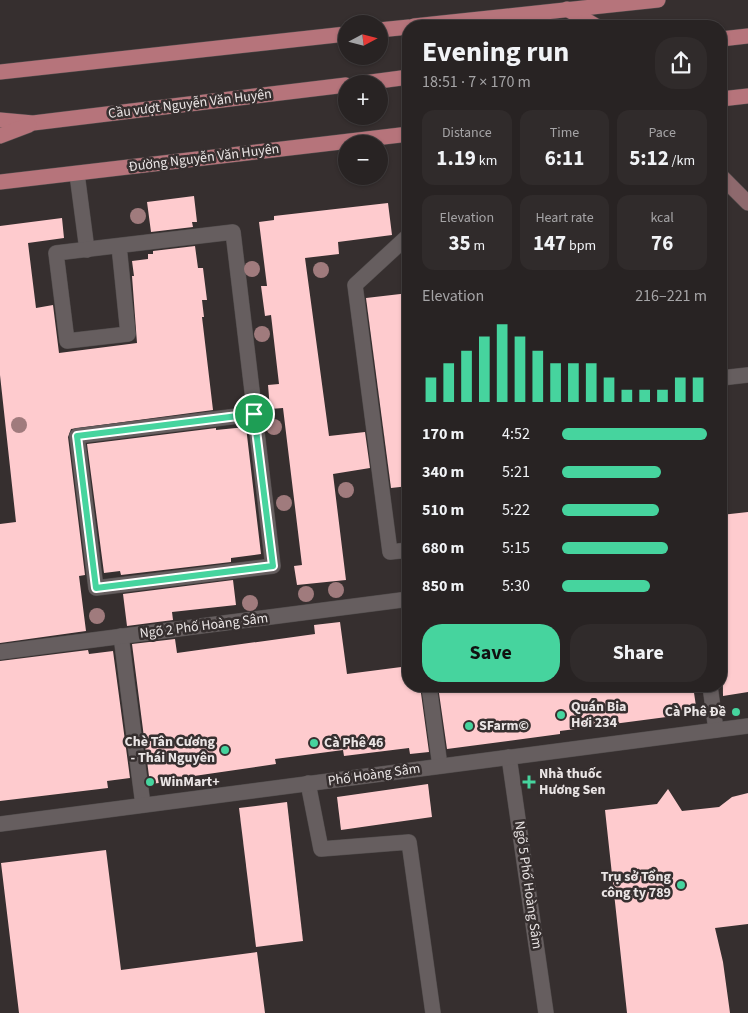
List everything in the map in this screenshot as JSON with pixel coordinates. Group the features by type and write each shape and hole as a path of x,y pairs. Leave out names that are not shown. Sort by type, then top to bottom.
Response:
{"main road":[{"path":"468,20 658,0"},
{"path":"567,9 586,20"},
{"path":"388,29 402,28"},
{"path":"0,72 338,35"},
{"path":"727,38 748,36"},
{"path":"388,80 402,78"},
{"name":"Cầu vượt Nguyễn Văn Huyên","path":"0,120 34,123 338,86"},
{"path":"727,98 748,96"},
{"name":"Cầu vượt Nguyễn Văn Huyên","path":"0,136 34,123"},
{"name":"Đường Nguyễn Văn Huyên","path":"0,182 402,135"},
{"path":"727,182 748,203"}],"street":[{"path":"78,174 87,250"},
{"path":"118,246 128,334 67,341 56,253 233,232 273,566 96,588 77,436 254,414"},
{"path":"402,241 355,285 390,552 402,551"},
{"path":"727,377 748,375"},
{"name":"Ngõ 2 Phố Hoàng Sâm","path":"0,652 402,600"},
{"path":"121,636 142,805"},
{"path":"431,692 440,766"},
{"path":"711,692 716,730"},
{"name":"Phố Hoàng Sâm","path":"0,824 748,726"},
{"name":"Ngõ 5 Phố Hoàng Sâm","path":"509,757 546,1013"},
{"path":"308,783 320,849 409,842 433,1013"}],"building":[{"path":"194,196 197,222 192,222 193,227 151,232 147,202"},
{"path":"388,203 392,235 338,242 339,254 305,258 329,436 365,432 370,468 333,474 346,580 297,585 294,566 302,565 283,408 270,409 268,385 279,384 271,315 265,316 261,286 267,286 259,222 274,220 274,216"},
{"path":"62,218 64,238 28,243 36,308 53,305 59,353 137,343 132,261 148,259 148,254 153,254 153,251 195,246 198,268 203,268 207,300 202,300 204,317 202,317 213,410 71,429 68,437 85,575 79,576 86,631 0,643 0,524 16,522 0,375 0,226"},
{"path":"402,294 402,487 391,488 366,298"},
{"path":"246,427 261,554 231,558 231,562 121,575 120,571 104,573 87,444 216,428 216,430"},
{"path":"748,512 748,692 723,696 723,692 727,692 727,514"},
{"path":"233,580 236,605 172,612 173,620 127,626 123,594"},
{"path":"340,622 347,674 402,667 402,692 421,692 429,752 410,754 409,748 344,756 343,750 275,759 276,764 194,776 194,779 150,784 132,644 175,639 177,653 315,634 314,625"},
{"path":"88,650 89,654 113,651 130,778 107,781 108,788 0,801 0,661"},
{"path":"439,692 694,692 697,713 560,731 560,734 447,749"},
{"path":"428,784 432,817 341,830 337,797"},
{"name":"Trụ sở Tổng công ty 789","path":"668,789 682,811 719,807 732,797 748,793 748,924 715,928 723,962 730,1013 627,1013 605,810 657,804"},
{"path":"287,802 303,941 256,947 239,808"},
{"path":"106,850 121,970 257,952 265,1013 19,1013 1,863"}],"place":[{"name":"Cà Phê Đề","path":"736,712"},
{"name":"Quán Bia Hơi 234","path":"561,715"},
{"name":"SFarm©","path":"469,726"},
{"name":"Cà Phê 46","path":"314,743"},
{"name":"Chè Tân Cương - Thái Nguyên","path":"225,750"},
{"name":"WinMart+","path":"150,782"},
{"name":"Nhà thuốc Hương Sen","path":"529,782"},
{"name":"Trụ sở Tổng công ty 789","path":"681,885"}],"route":[{"path":"254,414 273,566 96,588 77,436 254,414"}]}
